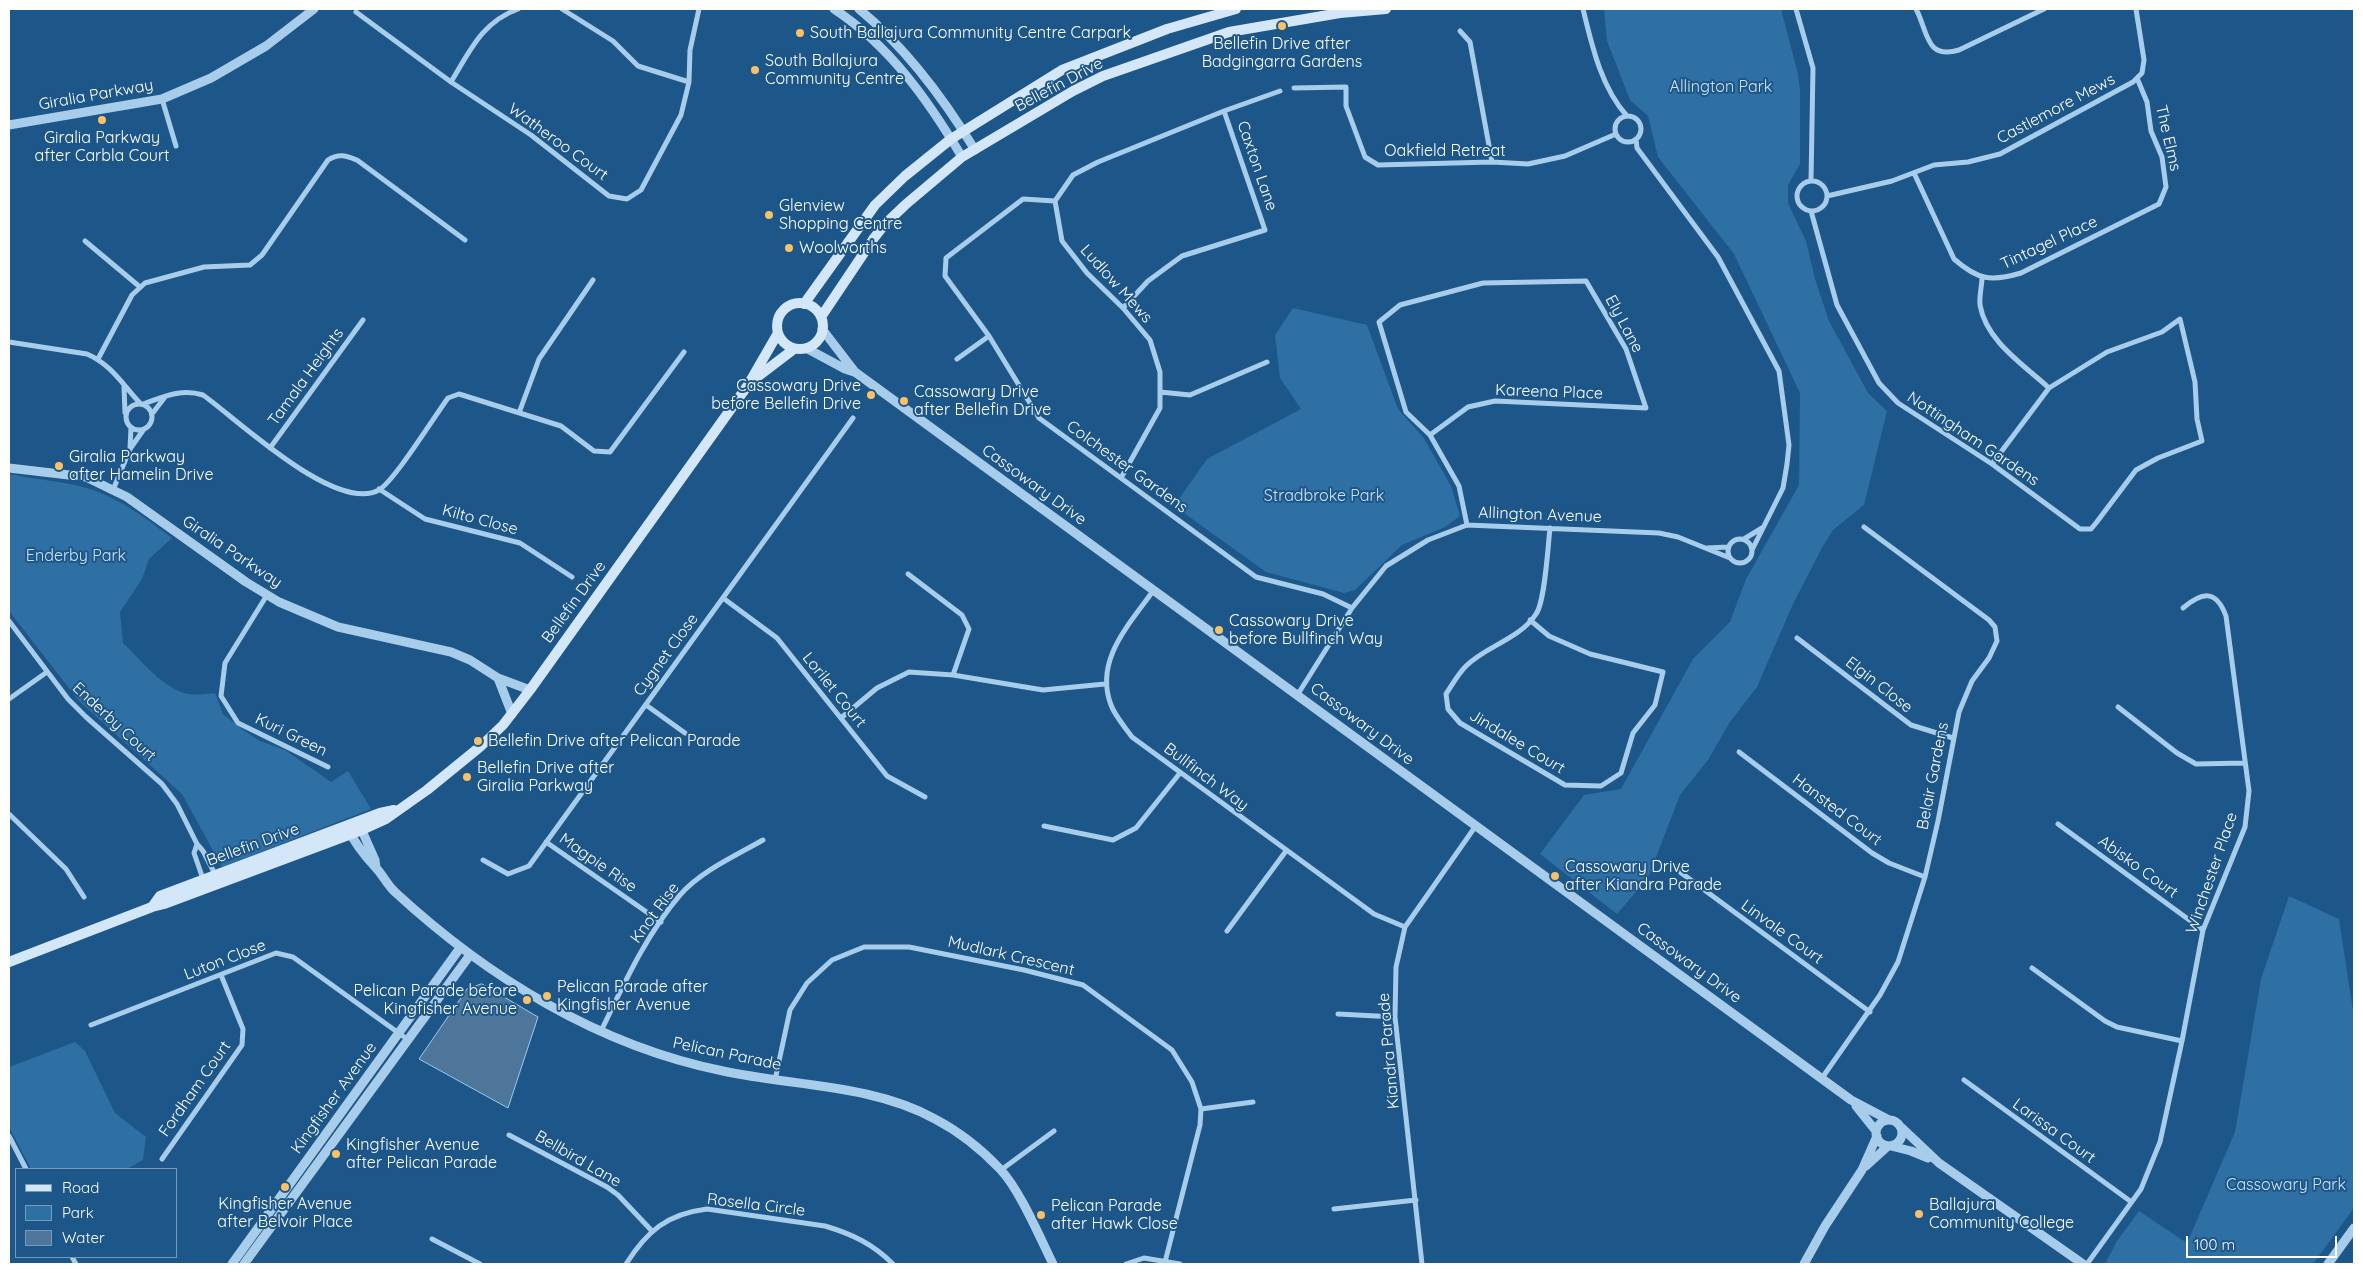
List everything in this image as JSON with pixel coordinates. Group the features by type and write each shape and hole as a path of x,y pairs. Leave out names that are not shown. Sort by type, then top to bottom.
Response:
{"main road":[{"name":"Bellefin Drive","path":"804,304 875,205 906,176 952,139 1062,70 1167,28 1236,9"},
{"name":"Bellefin Drive","path":"821,318 885,224 962,157 1073,91 1103,76 1230,32 1331,15 1382,9"},
{"path":"794,304 804,304 811,306 821,318 822,329 817,341 806,348 794,349 785,344 778,333 776,326 778,316 785,308 794,304"},
{"name":"Bellefin Drive","path":"9,962 152,907 217,879 360,826 386,819 427,790 481,746 512,714 530,690 748,385 778,333"},
{"name":"Bellefin Drive","path":"748,385 794,349"}],"street":[{"name":"Giralia Parkway","path":"9,125 162,99 212,78 266,46 314,9"},
{"path":"451,82 483,30 503,14 518,9"},
{"path":"562,9 613,41 638,66 689,82"},
{"name":"Watheroo Court","path":"356,12 451,82 531,135 609,196 627,199 641,190 681,115 689,82 690,50 699,9"},
{"path":"834,9 866,32 896,62 952,139 962,157"},
{"path":"859,9 897,45 923,76 964,131 975,150"},
{"path":"1583,9 1595,56 1617,104 1627,116"},
{"path":"1916,9 1926,38 1936,50 1946,54 1960,50 2044,9"},
{"name":"Castlemore Mews","path":"1828,196 1860,190 1934,165 1968,162 2000,154 2137,78 2142,73 2144,60 2136,9"},
{"path":"1798,10 1813,68 1811,181"},
{"path":"1460,31 1470,42 1492,162"},
{"name":"The Elms","path":"2137,78 2147,102 2152,131 2162,157 2166,186 2159,204"},
{"name":"Oakfield Retreat","path":"1294,88 1346,87 1346,106 1365,157 1378,165 1492,162 1528,164 1564,156 1616,134"},
{"path":"1055,201 1073,175 1098,162 1224,111 1280,91"},
{"path":"162,99 176,146"},
{"name":"Caxton Lane","path":"1123,308 1148,281 1182,256 1266,230 1224,111"},
{"path":"1636,139 1627,142 1618,138 1616,134 1618,120 1627,116 1636,118 1640,122 1641,131 1636,139 1637,148 1718,256 1778,371 1789,445 1783,488 1762,528 1762,534 1750,557 1744,562 1736,562 1730,558 1728,547 1736,539 1744,539 1762,528"},
{"path":"98,359 132,294 145,283 204,267 250,266 262,255 328,160 336,155 347,156 357,160 465,240"},
{"name":"Tintagel Place","path":"1914,173 1954,259 1965,269 1982,277 1998,280 2020,273 2159,204"},
{"path":"1811,181 1823,185 1828,196 1822,207 1811,211 1801,206 1797,194 1800,186 1811,181"},
{"name":"Colchester Gardens","path":"1055,201 1023,199 946,258 945,276 989,336 1039,418 1256,577 1323,594 1352,608"},
{"name":"Ludlow Mews","path":"1055,201 1062,241 1087,273 1123,308 1150,340 1160,372 1160,408 1121,478"},
{"name":"Nottingham Gardens","path":"1811,211 1836,305 1879,384 1898,403 1992,464 2080,529 2091,529 2136,470 2158,458 2202,441 2197,419 2195,382 2180,319 2162,332 2107,352 2049,388"},
{"path":"85,241 140,287"},
{"path":"1982,277 1980,303 1986,325 1998,342 2049,388 1992,464"},
{"path":"519,413 539,359 594,280"},
{"name":"Ely Lane","path":"1430,435 1406,412 1379,322 1400,305 1483,282 1586,281 1626,349 1646,408"},
{"name":"Tamala Heights","path":"270,448 363,320"},
{"name":"Cassowary Drive","path":"822,329 854,372 1153,591 1298,694 1475,827 1851,1100 1889,1120"},
{"path":"957,359 989,336"},
{"path":"9,342 87,354 98,359 112,369 124,386 141,404 149,408 152,414"},
{"name":"Cassowary Drive","path":"806,348 854,372"},
{"path":"126,414 129,407 166,396 183,392 203,395 298,470 346,492 367,494 380,489 394,475 448,398 459,394 561,426 594,451 610,452 684,352"},
{"path":"1160,392 1190,396 1267,362"},
{"path":"124,386 126,422 131,428 130,449"},
{"path":"113,490 130,449 151,422 152,414 166,396"},
{"name":"Kareena Place","path":"1430,435 1468,407 1495,401 1646,408"},
{"name":"Cygnet Close","path":"482,860 508,874 529,866 853,418"},
{"path":"131,428 144,429"},
{"path":"1430,435 1459,486 1467,525"},
{"name":"Giralia Parkway","path":"9,468 86,477 127,497 246,582 315,618 338,627 451,652 470,660 498,678 530,690"},
{"name":"Kilto Close","path":"380,489 425,519 520,543 572,577"},
{"name":"Allington Avenue","path":"1298,694 1352,608 1386,566 1428,540 1467,525 1659,533 1707,548 1730,558"},
{"name":"Belair Gardens","path":"1822,1078 1870,1012 1890,981 1898,962 1925,876 1938,821 1953,738 1964,698 1995,648 1997,640 1995,627 1975,609 1864,527"},
{"name":"Jindalee Court","path":"1530,620 1549,636 1590,654 1663,672 1655,705 1633,733 1621,773 1600,786 1565,785 1460,723 1448,709 1446,694 1466,666 1489,649 1519,632 1530,620 1537,614 1544,580 1550,528"},
{"path":"1744,539 1752,550"},
{"name":"Allington Avenue","path":"1707,548 1728,547"},
{"path":"908,574 962,615 969,629 953,675"},
{"name":"Bullfinch Way","path":"1153,591 1111,651 1105,684 1111,706 1132,737 1374,914 1405,927"},
{"name":"Kuri Green","path":"267,594 225,663 221,696 238,723 328,767"},
{"name":"Winchester Place","path":"2088,1264 2140,1189 2160,1142 2203,930 2245,827 2250,791 2244,763 2226,616 2222,604 2213,597 2204,595 2195,598 2183,608"},
{"name":"Lorilet Court","path":"723,598 777,638 887,776 925,797"},
{"name":"Enderby Court","path":"9,621 68,699 162,784 177,804 217,879"},
{"name":"Elgin Close","path":"1797,638 1911,725 1953,738"},
{"path":"9,699 47,672"},
{"path":"841,718 876,688 909,672 953,675 1043,690 1105,684"},
{"path":"498,678 512,714"},
{"path":"646,705 686,733"},
{"path":"2118,707 2176,753 2196,764 2244,763"},
{"name":"Hansted Court","path":"1739,752 1872,853 1889,863 1925,876"},
{"path":"1044,826 1113,840 1136,828 1180,772"},
{"path":"9,814 66,869 84,897"},
{"name":"Abisko Court","path":"2058,824 2203,930"},
{"name":"Pelican Parade","path":"360,826 375,860 376,868"},
{"name":"Kiandra Parade","path":"1422,1264 1396,1017 1396,967 1405,927 1475,827"},
{"name":"Pelican Parade","path":"349,830 368,861 376,868 392,890 460,948 551,1006 601,1032 637,1047 677,1060 724,1072 860,1093 902,1104 934,1118 961,1135 1001,1170 1019,1199 1053,1264"},
{"name":"Knot Rise","path":"601,1032 627,978 680,895 703,875 763,840"},
{"name":"Magpie Rise","path":"546,842 661,922"},
{"name":"Enderby Court","path":"197,844 194,853 205,884"},
{"path":"1227,931 1286,851"},
{"name":"Linvale Court","path":"1680,872 1870,1012"},
{"name":"Mudlark Crescent","path":"775,1080 790,1010 807,983 832,960 864,947 909,947 1024,970 1083,985 1172,1050 1192,1082 1201,1109 1200,1125 1165,1262"},
{"name":"Kingfisher Avenue","path":"244,1264 403,1036 460,948"},
{"name":"Luton Close","path":"91,1026 276,954 292,957 403,1036"},
{"name":"Kingfisher Avenue","path":"232,1264 403,1036 470,955"},
{"path":"2032,968 2105,1021 2117,1027 2182,1041"},
{"name":"Fordham Court","path":"162,1159 242,1045 243,1029 220,975"},
{"path":"1338,1014 1396,1017"},
{"name":"Larissa Court","path":"1964,1080 2130,1201"},
{"name":"Cassowary Drive","path":"1851,1100 1877,1133"},
{"path":"1201,1109 1253,1102"},
{"path":"1804,1264 1825,1226 1862,1170 1881,1123 1889,1120 1897,1122 1939,1164"},
{"path":"1862,1170 1890,1146 1897,1144 1902,1138 1902,1128"},
{"path":"1001,1170 1054,1131"},
{"path":"1877,1133 1880,1142 1911,1150 1939,1164 2082,1264"},
{"name":"Bellbird Lane","path":"509,1135 607,1187 618,1195 652,1231"},
{"path":"9,1136 25,1168"},
{"path":"1334,1209 1416,1200"},
{"name":"Rosella Circle","path":"626,1264 637,1247 652,1231 678,1215 706,1210 825,1226 841,1230 870,1244 893,1264"},
{"path":"2328,1264 2354,1228"},
{"path":"432,1239 480,1264"},
{"path":"1126,1264 1144,1258 1180,1264"}],"green space":[{"name":"Allington Park","path":"1604,9 1781,9 1798,74 1800,90 1800,164 1788,185 1788,203 1806,241 1815,279 1829,321 1868,393 1887,411 1864,505 1833,530 1823,546 1793,604 1757,687 1730,722 1708,760 1680,795 1648,878 1617,914 1540,854 1584,795 1621,789 1693,659 1730,622 1746,579 1799,485 1800,393 1734,254 1658,157 1648,116 1630,100 1607,41"},
{"name":"Stradbroke Park","path":"1293,308 1367,325 1398,409 1423,437 1451,486 1460,516 1445,527 1402,545 1355,590 1344,593 1266,572 1174,506 1207,459 1301,409 1280,378 1275,335"},
{"name":"Enderby Park","path":"9,474 72,485 104,494 134,511 172,538 149,559 142,579 120,612 123,643 167,684 188,694 215,693 223,714 243,730 260,741 285,750 331,782 348,771 371,809 222,867 182,794 79,701 9,611"},
{"name":"Cassowary Park","path":"2289,896 2339,919 2354,1017 2354,1208 2313,1264 2105,1264 2117,1241 2139,1211 2187,1243 2235,1132 2261,979"},
{"path":"75,1042 85,1051 115,1113 146,1137 143,1160 129,1168 30,1168 9,1127 9,1067"}],"water":[{"path":"482,984 538,1017 508,1108 419,1059 467,989"}],"place":[{"name":"Bellefin Drive after Badgingarra Gardens","path":"1282,26"},
{"name":"South Ballajura Community Centre Carpark","path":"800,33"},
{"name":"South Ballajura Community Centre","path":"755,70"},
{"name":"Giralia Parkway after Carbla Court","path":"102,120"},
{"name":"Glenview Shopping Centre","path":"769,215"},
{"name":"Woolworths","path":"789,248"},
{"name":"Cassowary Drive before Bellefin Drive","path":"871,395"},
{"name":"Cassowary Drive after Bellefin Drive","path":"904,401"},
{"name":"Giralia Parkway after Hamelin Drive","path":"59,466"},
{"name":"Cassowary Drive before Bullfinch Way","path":"1219,630"},
{"name":"Bellefin Drive after Pelican Parade","path":"478,741"},
{"name":"Bellefin Drive after Giralia Parkway","path":"467,777"},
{"name":"Cassowary Drive after Kiandra Parade","path":"1555,876"},
{"name":"Pelican Parade after Kingfisher Avenue","path":"547,996"},
{"name":"Pelican Parade before Kingfisher Avenue","path":"527,1000"},
{"name":"Kingfisher Avenue after Pelican Parade","path":"336,1154"},
{"name":"Kingfisher Avenue after Belvoir Place","path":"285,1187"},
{"name":"Ballajura Community College","path":"1919,1214"},
{"name":"Pelican Parade after Hawk Close","path":"1041,1215"}]}
